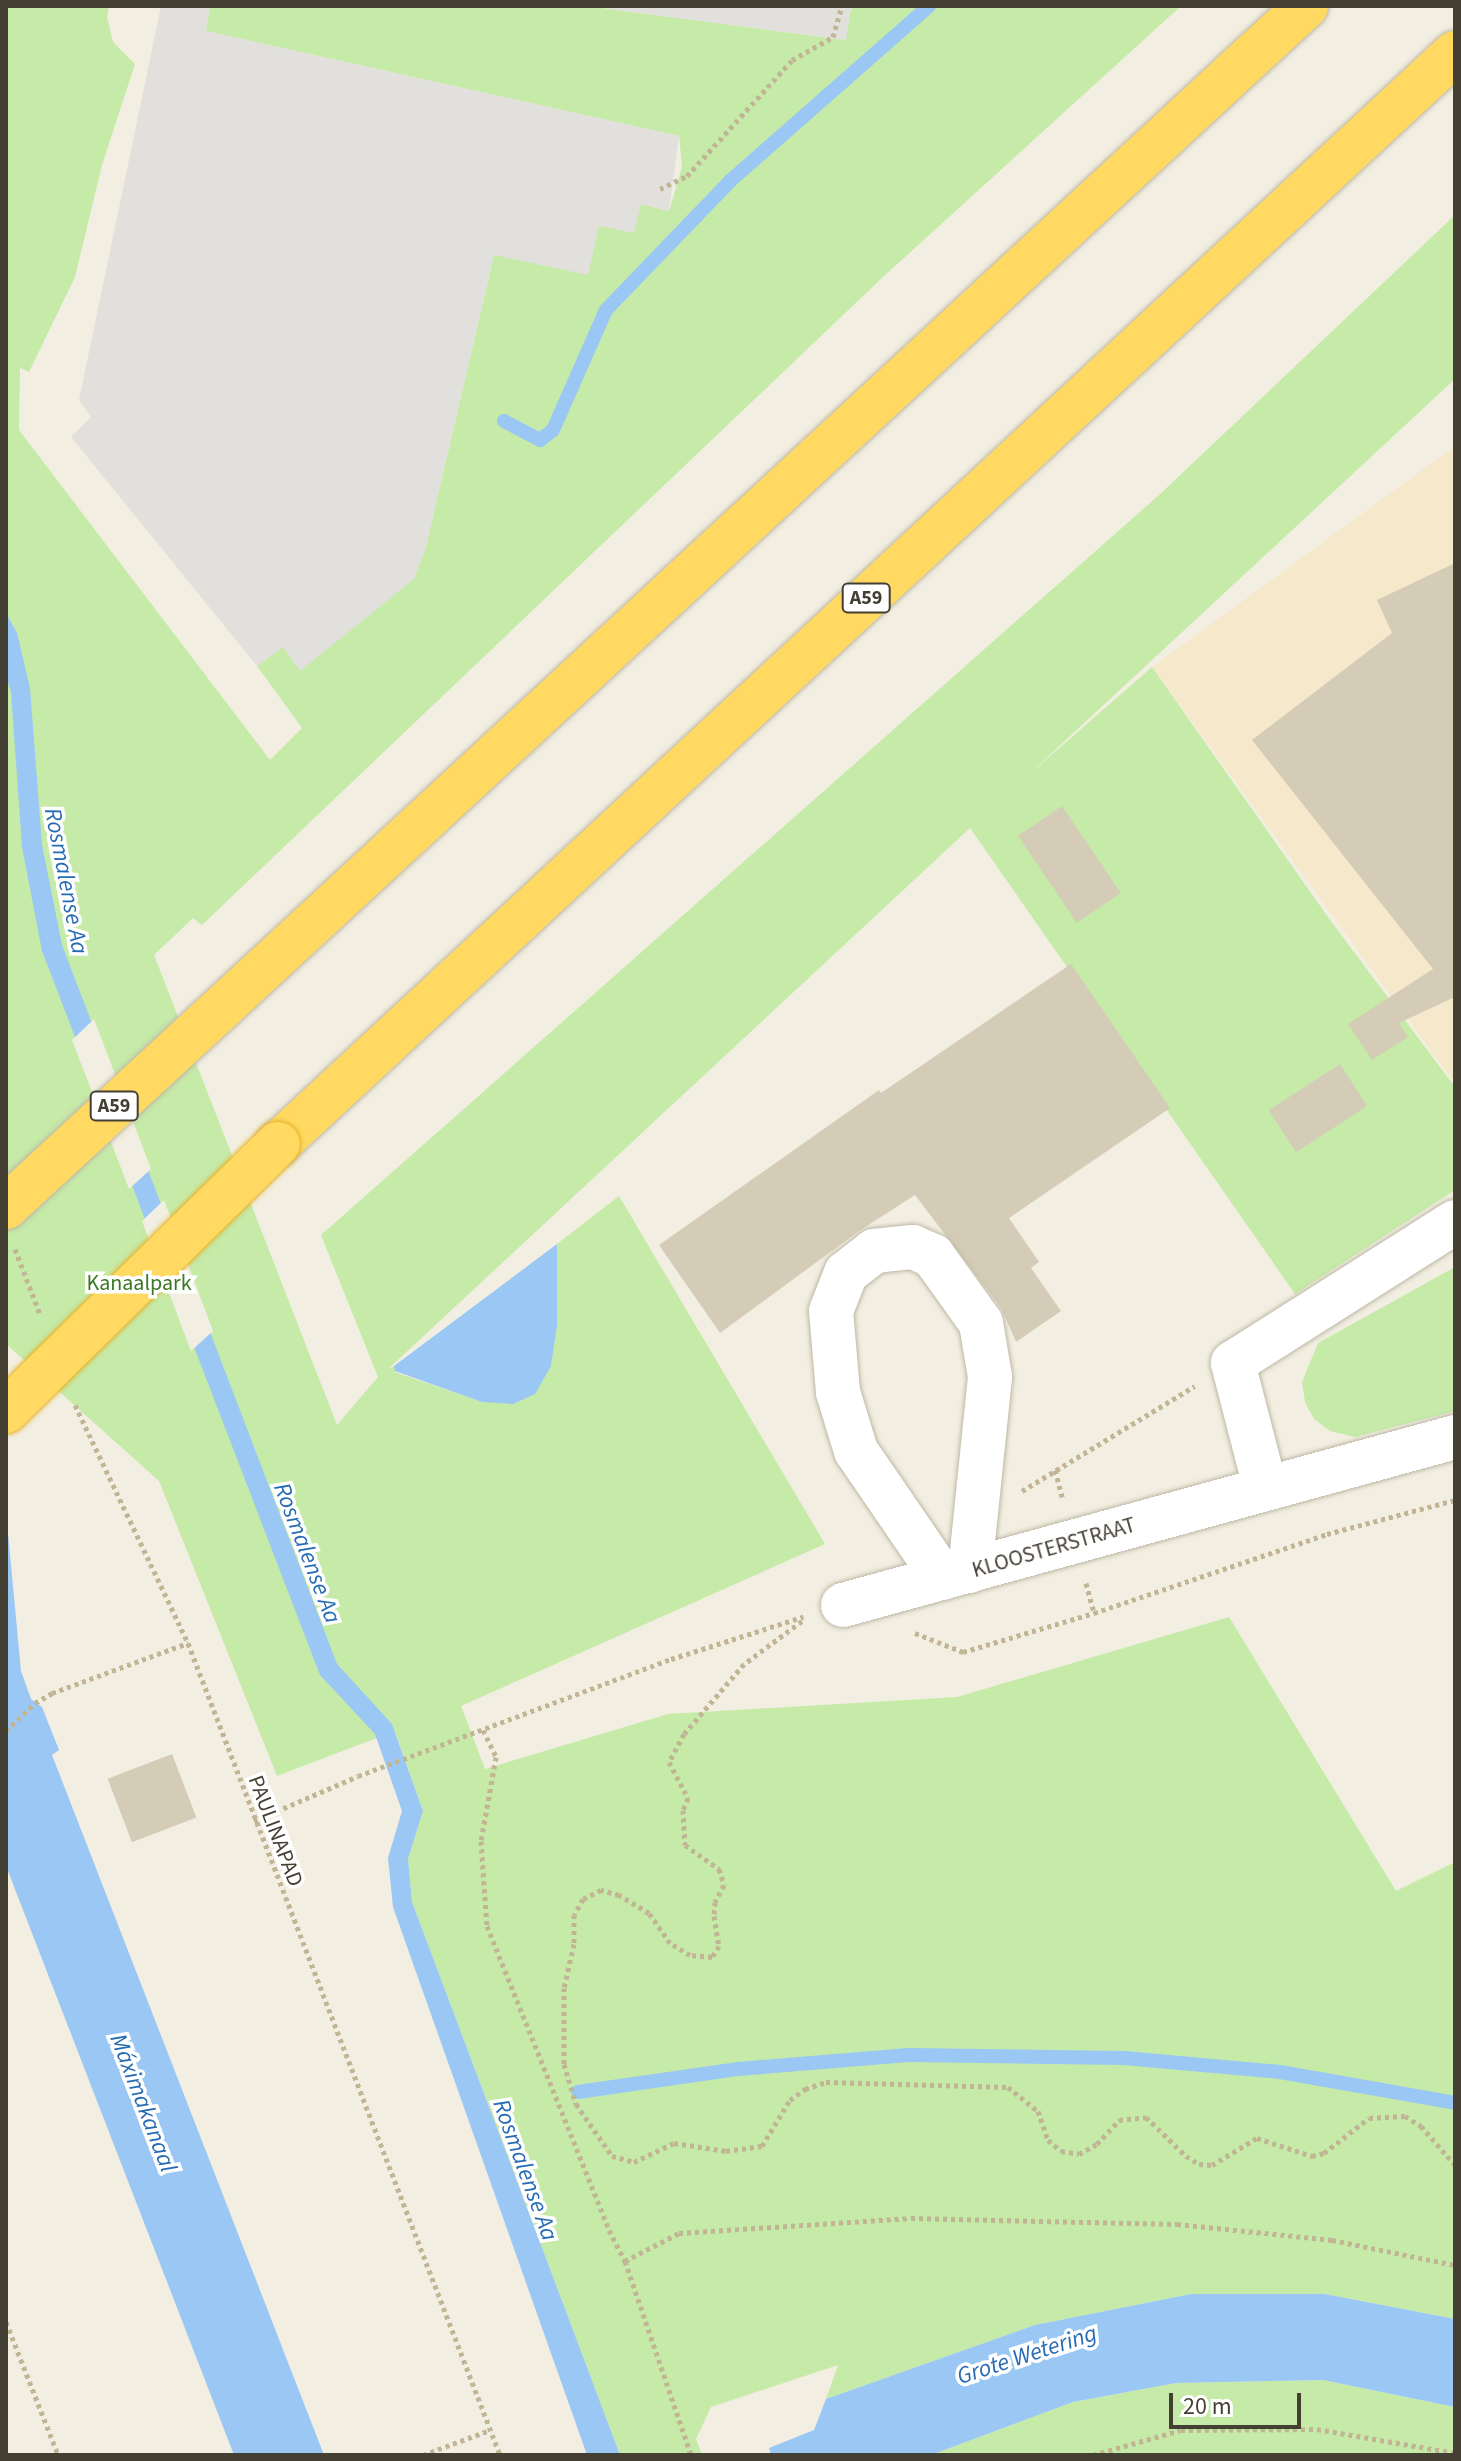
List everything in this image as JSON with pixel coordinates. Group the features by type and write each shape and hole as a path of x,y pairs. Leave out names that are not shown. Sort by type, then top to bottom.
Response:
{"highway":[{"name":"A59","path":"9,1224 223,1005 1306,6"},
{"name":"A59","path":"6,1411 278,1144 1455,53"}],"street":[{"path":"1265,1487 1233,1363 1455,1222"},
{"path":"913,1247 933,1256 981,1323 990,1377 957,1575 856,1451 838,1392 831,1311 846,1273 874,1251 913,1247"},
{"name":"KLOOSTERSTRAAT","path":"826,1610 1455,1437"}],"path":[{"path":"660,189 687,176 792,60 833,37 842,6"},
{"path":"9,1224 46,1329"},
{"path":"1055,1470 1233,1363"},
{"name":"PAULINAPAD","path":"75,1404 188,1643 500,2455"},
{"path":"910,1631 963,1652 1094,1613 1327,1534 1455,1500"},
{"path":"254,1821 358,1776 671,1659 826,1610"},
{"path":"826,1610 744,1664 684,1734 669,1762 688,1798 683,1810 685,1845 719,1869 724,1885 715,1902 719,1946 712,1957 690,1955 670,1943 649,1913 619,1895 601,1890 583,1899 574,1915 574,1944 564,1988 564,2064 576,2104 612,2156 634,2162 674,2143 726,2151 762,2146 790,2100 805,2089 826,2082 1008,2087 1038,2111 1048,2140 1061,2151 1079,2154 1097,2144 1119,2120 1146,2117 1186,2156 1199,2164 1212,2165 1257,2138 1312,2156 1324,2153 1369,2118 1405,2116 1421,2126 1455,2165"},
{"path":"6,1731 35,1703 52,1693 188,1643"},
{"path":"483,1730 496,1757 481,1841 487,1926 609,2230 625,2261 691,2455"},
{"path":"625,2261 679,2233 911,2218 1177,2224 1332,2240 1455,2265"},
{"path":"6,2322 58,2455"},
{"path":"1093,2455 1181,2430 1272,2429 1317,2429 1455,2453"},
{"path":"423,2455 490,2430"}],"shaded area":[{"path":"161,6 210,6 206,31 679,136 669,211 641,204 634,233 599,226 588,275 494,255 425,550 414,579 300,671 283,647 257,666 71,437 91,417 79,400"},
{"path":"587,6 851,6 846,40"},
{"path":"1455,446 1455,1084 1152,667"}],"green space":[{"name":"Kanaalpark","path":"6,6 109,6 107,17 113,42 135,64 102,165 75,277 29,372 20,368 19,430 270,760 302,728 257,666 283,647 300,670 425,550 494,255 599,226 641,204 669,211 682,167 679,136 205,31 210,6 587,6 845,40 851,9 855,6 1181,6 883,277 202,925 193,918 154,955 337,1425 378,1377 321,1235 1158,496 1455,215 1455,379 1026,777 1152,667 1330,920 1455,1087 1455,1190 1295,1294 970,828 387,1370 394,1366 395,1372 482,1402 551,1366 557,1326 557,1244 619,1196 825,1544 461,1706 485,1769 668,1714 957,1697 1229,1617 1396,1891 1455,1862 1455,2319 1325,2294 1191,2294 1035,2325 826,2399 838,2365 711,2407 696,2439 702,2455 620,2455 412,1902 408,1859 423,1811 395,1731 277,1776 159,1481 6,1344"},
{"path":"1455,1267 1455,1411 1355,1437 1330,1431 1314,1419 1305,1402 1302,1382 1318,1343"},
{"path":"1323,2380 1455,2407 1455,2455 931,2455 1073,2402 1176,2383"}],"water":[{"path":"6,613 17,633 30,688 42,845 62,945 337,1664 392,1724 423,1811 408,1859 412,1902 620,2455 587,2455 393,1907 388,1858 402,1811 375,1734 320,1675 42,951 22,847 11,692 6,676"},
{"path":"557,1244 557,1326 551,1366 535,1394 513,1404 482,1402 395,1371 394,1366"},
{"name":"Máximakanaal","path":"6,1512 21,1671 31,1699 42,1707 59,1750 52,1755 324,2455 234,2455 6,1866"},
{"name":"Grote Wetering","path":"1191,2294 1325,2294 1455,2319 1455,2407 1323,2380 1176,2383 1073,2402 931,2455 771,2455 769,2448 814,2430 826,2399 1035,2325"}],"pier":[{"path":"94,1019 151,1169 129,1189 72,1040"},
{"path":"164,1200 213,1331 191,1351 142,1221"}],"building":[{"path":"1455,563 1455,997 1399,1023 1408,1037 1372,1060 1348,1024 1433,969 1252,740 1392,633 1377,600"},
{"path":"1062,806 1121,893 1077,923 1018,836"},
{"path":"1071,964 1170,1108 1009,1218 1039,1262 1031,1268 1061,1311 1016,1342 1001,1308 915,1195 859,1231 720,1333 659,1245 879,1090 881,1093"},
{"path":"1340,1064 1367,1106 1296,1152 1269,1110"},
{"path":"172,1754 196,1817 132,1842 108,1779"}],"waterway":[{"path":"504,421 540,440 553,430 606,310 730,181 929,6"},
{"path":"578,2092 738,2069 908,2055 1124,2058 1280,2072 1455,2103"}],"water label":[{"name":"Rosmalense Aa","path":"66,881"},
{"name":"Rosmalense Aa","path":"307,1553"},
{"name":"Rosmalense Aa","path":"525,2170"}]}
